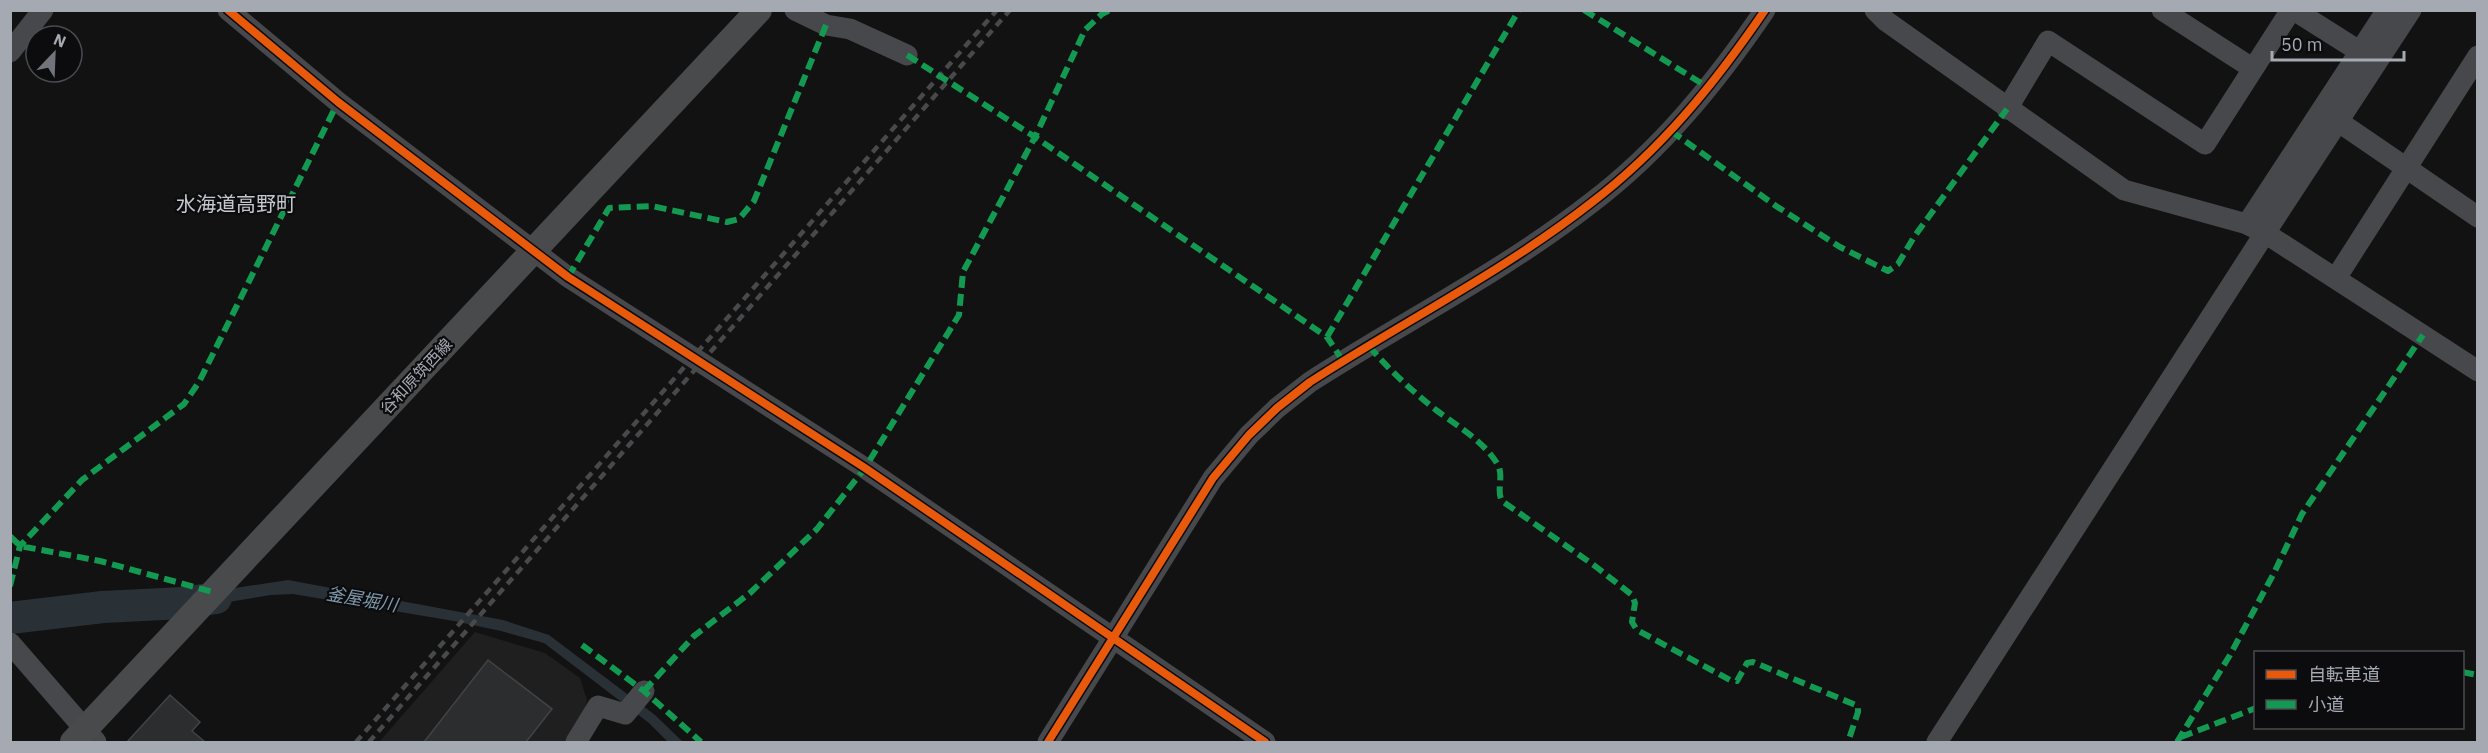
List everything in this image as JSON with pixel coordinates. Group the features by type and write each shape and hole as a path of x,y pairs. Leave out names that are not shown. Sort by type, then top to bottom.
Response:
{"main road":[{"name":"谷和原筑西線","path":"85,738 205,601 759,10"}],"street":[{"path":"10,52 43,10"},
{"path":"228,10 338,102 534,251 619,311 865,468 1265,742"},
{"path":"795,10 826,25 850,28 907,55"},
{"path":"1048,742 1213,478 1249,435 1277,408 1310,382 1553,232 1593,202 1636,165 1709,88 1765,10"},
{"path":"1875,10 1886,21 2007,109 2124,190 2256,228 2478,371"},
{"path":"2162,10 2252,68"},
{"path":"2007,109 2048,41 2205,144 2252,68 2293,10 2368,58"},
{"path":"2256,228 2339,122 2387,10"},
{"path":"1937,742 2256,228 2368,58 2411,10"},
{"path":"2336,278 2478,56"},
{"path":"2339,122 2478,216"},
{"path":"10,643 85,738"},
{"path":"576,742 598,706 625,714 644,691"}],"shaded area":[{"path":"475,632 545,653 580,678 587,700 583,718 568,742 379,742"}],"water":[{"path":"288,580 503,620 549,635 655,715 683,742 668,742 649,723 544,643 501,631 293,594 271,595 173,611 176,597"}],"building":[{"path":"488,660 552,709 526,742 424,742"},
{"path":"170,695 200,722 192,731 205,742 127,742"}],"waterway":[{"name":"釜屋堀川","path":"10,618 103,607 183,603 216,598"}],"railway":[{"path":"356,742 997,10"},
{"path":"369,742 1010,10"}],"marked path":[{"path":"644,691 694,636 750,593 817,529 865,468 959,315 963,272 1035,137 1085,30 1102,14 1110,10"},
{"path":"1327,337 1519,10"},
{"path":"1584,10 1709,88"},
{"path":"568,277 609,208 652,206 727,222 739,219 754,201 826,25"},
{"path":"907,55 1035,137 1327,337 1343,361"},
{"path":"10,586 20,546 82,480 184,404 199,382 338,102"},
{"path":"1671,131 1776,206 1840,247 1888,271 1898,264 1914,237 2007,109"},
{"path":"2177,742 2230,655 2274,573 2302,514 2423,335"},
{"path":"1369,346 1409,387 1478,441 1492,456 1500,470 1502,501 1595,566 1632,595 1635,603 1632,622 1637,630 1730,680 1737,681 1747,663 1753,662 1858,706 1848,742"},
{"path":"10,536 20,546 100,561 213,592"},
{"path":"582,645 644,691 701,742"},
{"path":"2464,672 2478,675"},
{"path":"2181,737 2254,709"}],"cycle path":[{"path":"228,10 338,102 568,277 865,468 1265,742"},
{"path":"1048,742 1213,478 1249,435 1277,408 1310,382 1488,274 1558,228 1617,182 1641,161 1686,114 1765,10"}],"district":[{"name":"水海道高野町","path":"236,203"}]}
